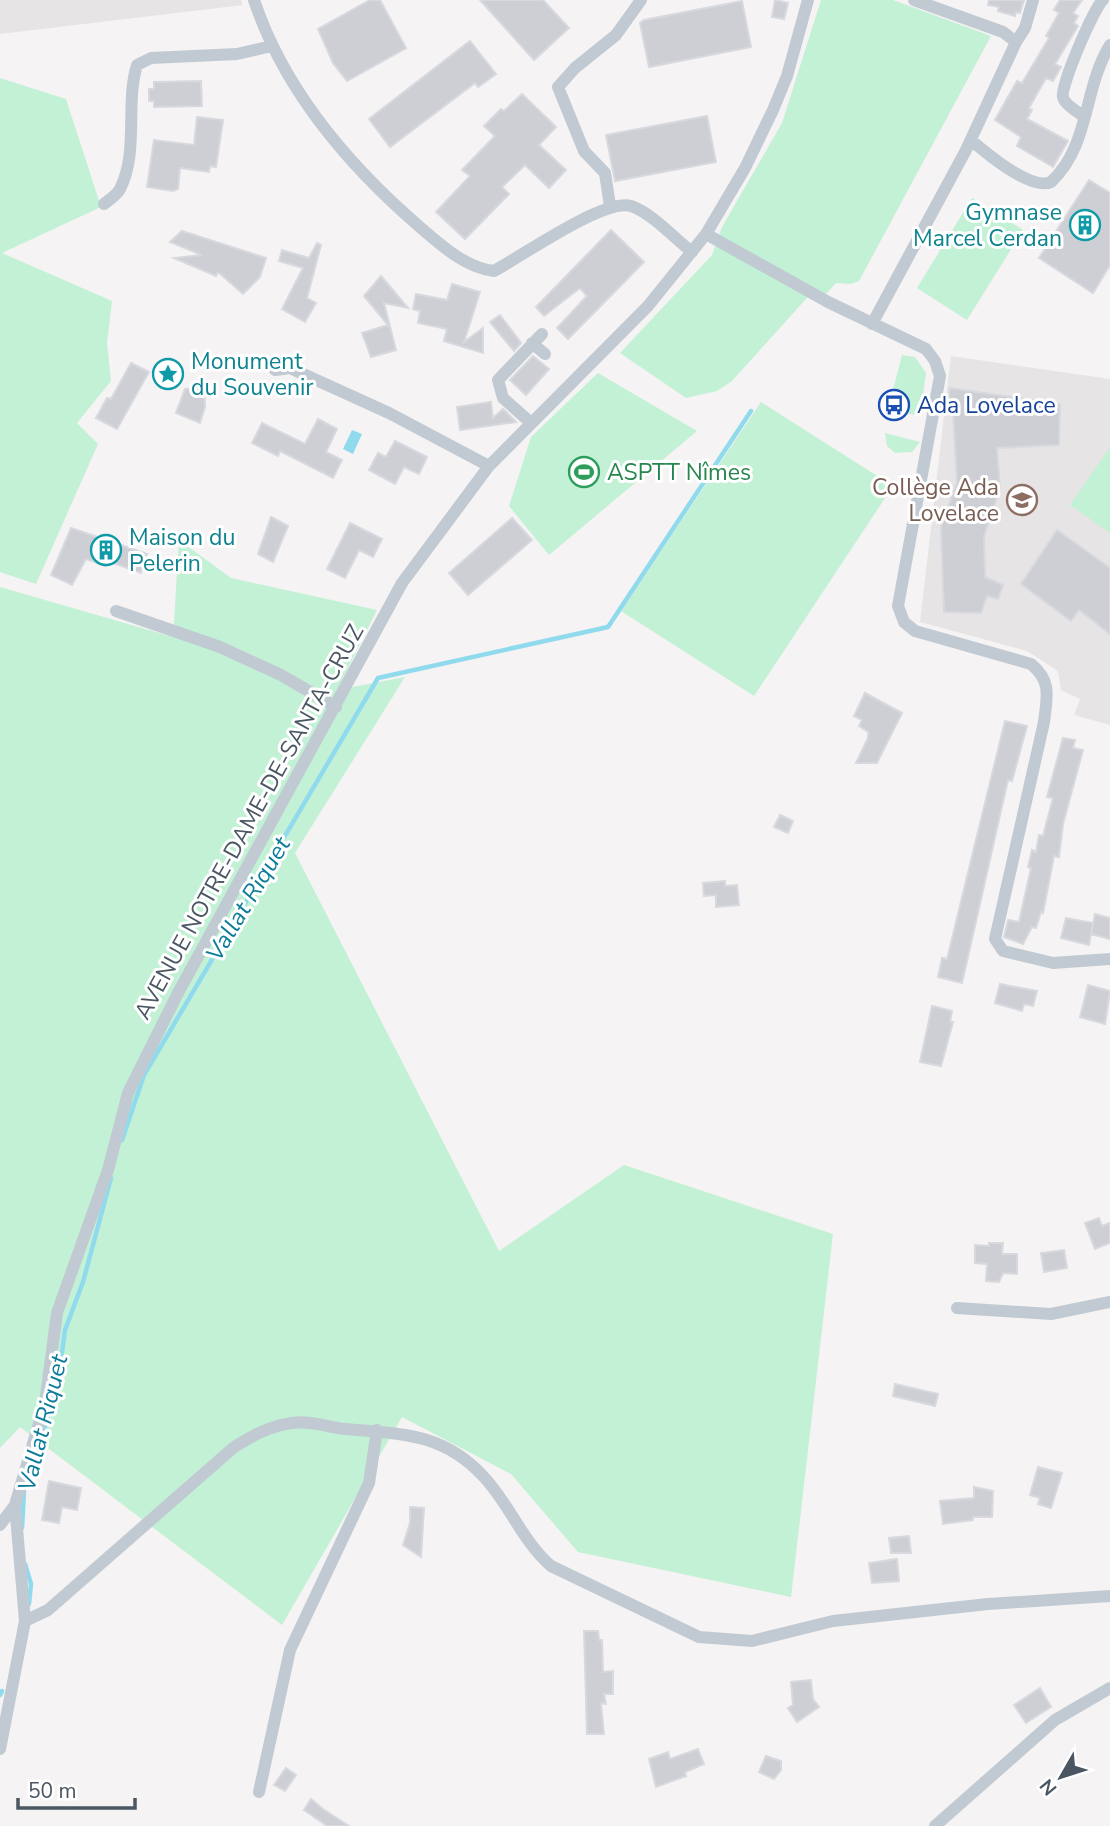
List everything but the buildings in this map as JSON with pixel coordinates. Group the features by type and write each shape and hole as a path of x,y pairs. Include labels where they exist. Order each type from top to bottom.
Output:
{"street":[{"path":"254,0 272,46 313,112 340,149 396,206 435,240 481,269 494,271 610,206 629,206 639,210 692,252"},
{"path":"610,206 605,173 584,151 558,87 575,68 616,35 641,0"},
{"name":"AVENUE NOTRE-DAME-DE-SANTA-CRUZ","path":"15,1505 46,1403 57,1313 108,1170 128,1093 178,993 402,583 489,466 648,306 706,234 745,168 773,110 787,76 808,0"},
{"path":"914,0 1003,32 1016,42"},
{"path":"872,324 971,140 1025,28 1033,0"},
{"path":"1083,116 1065,102 1063,93 1082,42 1103,0"},
{"path":"971,140 1019,174 1045,185 1058,175 1075,150 1100,62 1110,45"},
{"path":"104,204 119,191 128,163 131,86 137,65 151,58 237,54 272,46"},
{"path":"706,234 872,324 926,349 940,376 898,607 904,622 915,631 1031,664 1042,673 1048,685 1044,722 995,939 1003,951 1053,963 1110,959"},
{"path":"530,422 503,398 498,380 542,334"},
{"path":"532,343 545,354"},
{"path":"275,370 290,368 389,413 489,466"},
{"path":"116,611 220,647 281,675 336,707"},
{"path":"957,1308 1051,1314 1110,1302"},
{"path":"25,1621 48,1610 205,1469 259,1432 294,1422 377,1430 430,1440 454,1452 481,1474 501,1497 532,1547 551,1566 699,1637 752,1641 833,1621 988,1604 1110,1596"},
{"path":"259,1792 290,1650 369,1483 377,1430"},
{"path":"0,1525 15,1505"},
{"path":"0,1749 25,1621 15,1505"},
{"path":"935,1826 1055,1720 1110,1688"}],"shaded area":[{"path":"0,0 241,0 243,5 0,34"},
{"name":"Collège Ada Lovelace","path":"951,356 1110,379 1110,725 1074,715 1080,699 1061,690 1058,671 1027,651 920,622"}],"green space":[{"path":"821,0 893,0 991,36 859,281 851,284 836,283 826,294 815,289 732,381 717,391 686,398 620,353 712,255 722,227 782,123"},
{"path":"0,78 66,99 101,207 2,253 112,301 107,343 111,381 77,423 98,444 36,584 0,572"},
{"path":"972,198 1023,230 967,320 917,288"},
{"path":"902,355 915,357 926,373 920,416 896,411 900,392 893,390"},
{"name":"ASPTT Nîmes","path":"598,373 697,431 549,555 509,506 531,437"},
{"path":"761,402 893,486 754,696 621,611"},
{"path":"885,433 920,442 912,452 895,453 887,446"},
{"path":"1110,447 1110,533 1070,505"},
{"path":"179,540 231,578 377,610 337,690 405,677 295,853 499,1251 624,1165 833,1234 791,1597 578,1552 511,1474 402,1417 282,1625 20,1427 0,1448 0,587 173,637"}],"water":[{"path":"352,430 362,434 353,454 343,449"}],"waterway":[{"name":"Vallat Riquet","path":"122,1140 144,1075 378,678 608,627 751,411"},
{"name":"Vallat Riquet","path":"31,1473 58,1382 65,1330 83,1282 111,1178"},
{"name":"Vallat Riquet","path":"22,1528 24,1491"},
{"name":"Vallat Riquet","path":"25,1564 31,1584 29,1604"},
{"name":"Vallat Riquet","path":"0,1695 2,1691"}],"place":[{"name":"Gymnase Marcel Cerdan","path":"1085,225"},
{"name":"Monument du Souvenir","path":"168,374"},
{"name":"Ada Lovelace","path":"894,405"},
{"name":"ASPTT Nîmes","path":"584,472"},
{"name":"Collège Ada Lovelace","path":"1022,500"},
{"name":"Maison du Pelerin","path":"106,550"}]}
